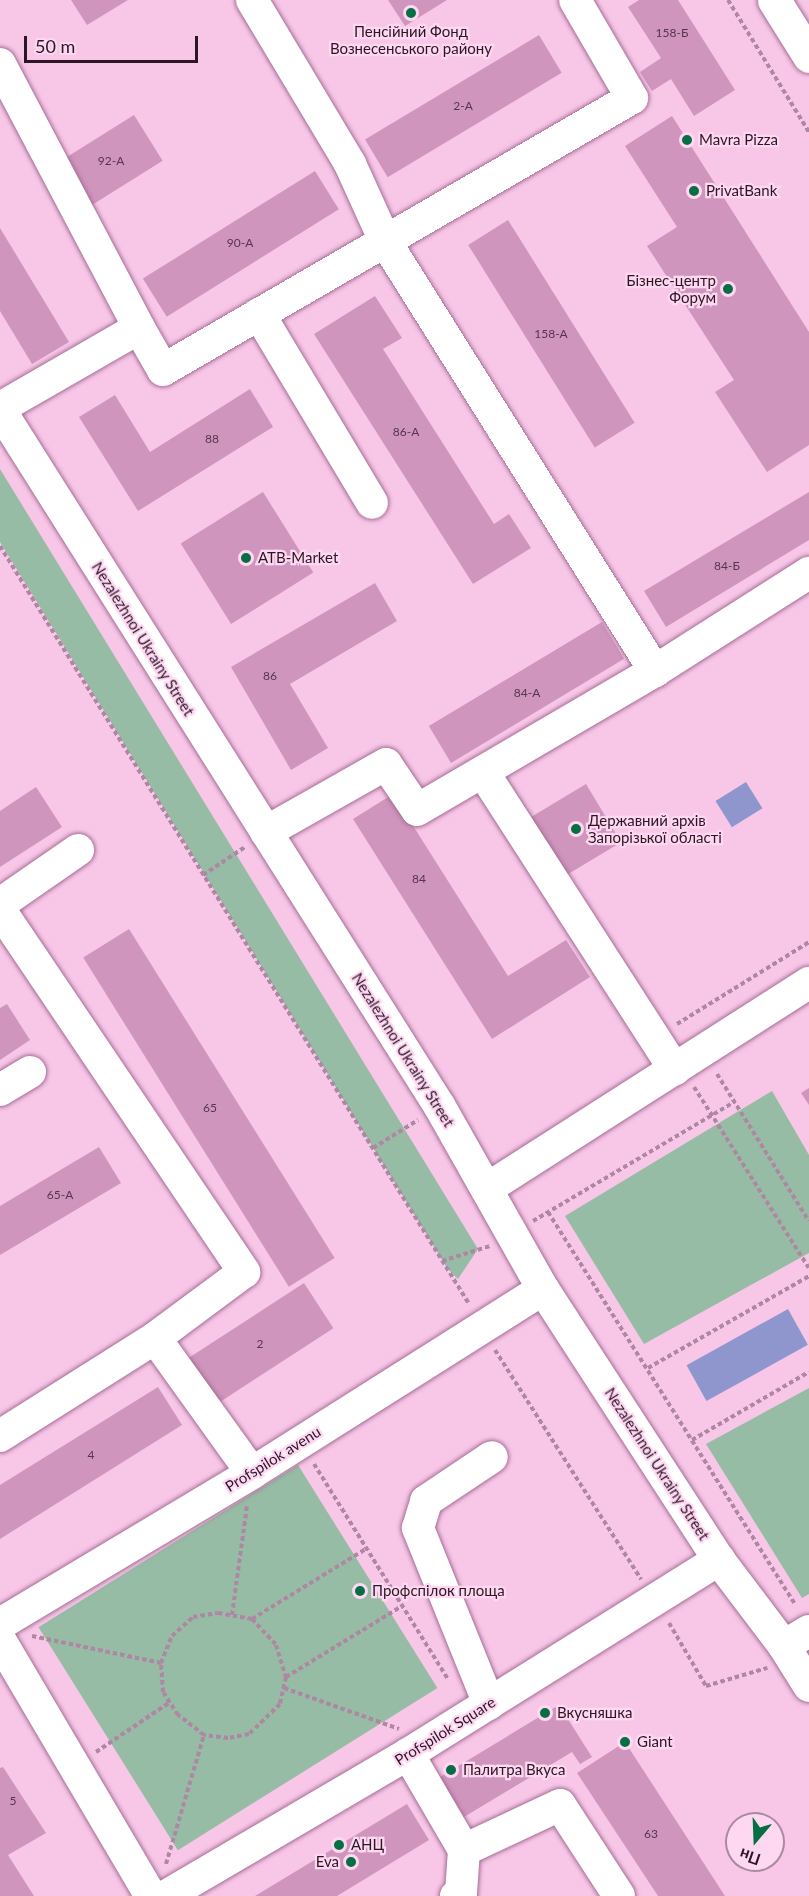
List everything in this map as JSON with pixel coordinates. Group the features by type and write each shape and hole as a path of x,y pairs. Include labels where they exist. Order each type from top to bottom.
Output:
{"main road":[{"path":"774,0 809,56"}],"street":[{"path":"252,0 350,164 385,241 655,671"},
{"path":"0,64 163,370 632,98 575,0"},
{"path":"259,314 372,503"},
{"path":"0,409 139,328"},
{"name":"Nezalezhnoi Ukrainy Street","path":"0,409 440,1107 488,1188 543,1289 719,1560 800,1654"},
{"path":"266,832 386,764 417,810 655,671 809,573"},
{"path":"483,772 655,1038 684,1078"},
{"path":"0,904 78,850"},
{"path":"0,910 244,1272 155,1338 0,1436"},
{"path":"488,1188 684,1078 809,983"},
{"path":"0,1090 30,1072"},
{"name":"Profspilok avenu","path":"8,1632 252,1473 543,1289"},
{"path":"155,1338 252,1473"},
{"path":"480,1709 418,1528 426,1501 492,1457"},
{"name":"Profspilok Square","path":"160,1888 419,1747 719,1560"},
{"path":"8,1632 75,1766 160,1888"},
{"path":"419,1747 464,1850 461,1893 456,1896"},
{"path":"464,1850 560,1805 620,1896"}],"path":[{"path":"728,0 809,132"},
{"path":"0,546 373,1148 481,1327 655,1601 706,1686 800,1654 692,1440 548,1212"},
{"path":"203,875 266,832"},
{"path":"655,1038 809,942"},
{"path":"716,1073 809,1221"},
{"path":"684,1078 712,1115 809,1268"},
{"path":"442,1261 511,1234 734,1102"},
{"path":"373,1148 440,1107"},
{"path":"648,1368 809,1276"},
{"path":"692,1440 809,1372"},
{"path":"302,1442 402,1606 480,1709"},
{"path":"232,1615 252,1473"},
{"path":"252,1619 366,1549"},
{"path":"286,1677 402,1606"},
{"path":"232,1615 252,1619 276,1645 286,1677 284,1688 280,1704 249,1734 228,1738 204,1735 178,1715 163,1692 161,1662 172,1636 193,1617 232,1615"},
{"path":"8,1632 161,1662"},
{"path":"284,1688 419,1747"},
{"path":"75,1766 170,1702"},
{"path":"160,1888 204,1735"}],"green space":[{"path":"0,469 478,1249 458,1279 447,1268 0,542"},
{"path":"772,1091 809,1155 809,1253 644,1344 565,1216"},
{"path":"809,1388 809,1594 802,1598 706,1444"},
{"path":"298,1465 437,1688 178,1850 38,1627"}],"water":[{"path":"746,782 762,808 732,827 715,801"},
{"path":"788,1309 808,1345 706,1401 687,1365"}],"building":[{"path":"71,0 128,0 87,25"},
{"name":"Пенсійний Фонд Вознесенського району","path":"388,0 447,0 405,26"},
{"path":"639,0 678,0 735,90 694,116 671,79 652,91 640,72 661,58 628,7"},
{"path":"539,35 562,73 388,177 365,140"},
{"path":"134,115 163,161 88,207 59,162"},
{"name":"Бізнес-центр Форум","path":"672,116 809,332 809,445 767,472 715,392 734,380 647,246 677,227 625,146"},
{"path":"315,171 339,209 167,317 143,279"},
{"path":"508,220 635,423 595,448 468,245"},
{"path":"0,228 69,342 32,364 0,311"},
{"path":"375,296 402,338 383,349 494,524 509,514 531,548 473,584 314,334"},
{"path":"250,389 273,427 138,511 79,417 115,395 150,452"},
{"name":"ATB-Market","path":"263,492 313,573 231,624 181,543"},
{"path":"809,492 809,540 666,627 644,591"},
{"path":"375,583 397,621 290,684 328,748 291,770 231,667"},
{"path":"602,622 624,659 451,763 429,726"},
{"name":"Державний архів Запорізької області","path":"586,784 621,842 566,875 531,817"},
{"path":"36,787 62,827 0,867 0,811"},
{"path":"393,794 508,976 566,940 590,977 492,1039 353,819"},
{"path":"129,929 335,1258 289,1287 83,958"},
{"path":"7,1004 30,1040 0,1060 0,1008"},
{"path":"809,1088 809,1105 801,1093"},
{"path":"99,1147 121,1183 0,1255 0,1206"},
{"path":"304,1283 333,1328 216,1405 187,1359"},
{"path":"158,1387 182,1425 0,1539 0,1485"},
{"path":"559,1705 592,1757 580,1764 572,1752 464,1817 440,1777"},
{"path":"625,1742 725,1896 658,1896 577,1773"},
{"path":"3,1767 46,1833 8,1855 34,1896 0,1896 0,1768"},
{"path":"407,1804 429,1840 337,1896 255,1896"}],"place":[{"name":"Пенсійний Фонд Вознесенського району","path":"411,13"},
{"name":"Mavra Pizza","path":"687,140"},
{"name":"PrivatBank","path":"694,191"},
{"name":"Бізнес-центр Форум","path":"728,289"},
{"name":"ATB-Market","path":"246,558"},
{"name":"Державний архів Запорізької області","path":"576,829"},
{"name":"Профспілок площа","path":"360,1591"},
{"name":"Вкусняшка","path":"545,1713"},
{"name":"Giant","path":"625,1742"},
{"name":"Палитра Вкуса","path":"451,1770"},
{"name":"АНЦ","path":"339,1845"},
{"name":"Eva","path":"351,1862"}]}
